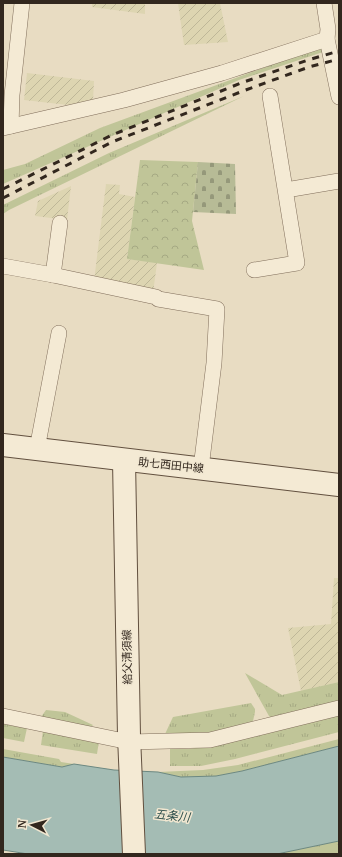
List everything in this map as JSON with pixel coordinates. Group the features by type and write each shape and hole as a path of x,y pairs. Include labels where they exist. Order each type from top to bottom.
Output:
{"main road":[{"name":"助七西田中線","path":"3,445 339,485"},
{"name":"給父清須線","path":"124,460 129,747 134,854"}],"street":[{"path":"22,3 7,127 124,100 222,73 327,39"},
{"path":"324,3 328,29 327,39 339,97"},
{"path":"254,270 297,263 270,96"},
{"path":"286,190 339,182"},
{"path":"53,275 60,223"},
{"path":"3,266 53,275 156,297 158,299 217,310 214,363 201,468"},
{"path":"37,449 59,333"},
{"path":"3,716 129,747 210,740 339,708"}],"shaded area":[{"path":"92,3 145,3 145,14 92,7"},
{"path":"178,3 220,3 228,42 184,45"},
{"path":"27,73 94,81 93,101 68,105 24,100"},
{"path":"106,184 120,185 119,194 135,197 127,259 157,263 153,293 94,281"},
{"path":"71,186 67,220 35,216 38,201"},
{"path":"334,578 339,578 339,682 301,691 288,628 331,624"}],"green space":[{"path":"320,47 326,51 239,80 3,184 3,170 25,164 100,128"},
{"path":"244,96 3,214 3,205 109,153"},
{"path":"140,160 198,162 192,221 204,270 127,259"},
{"path":"198,162 235,164 236,214 193,212"},
{"path":"245,673 282,695 339,682 339,702 272,719"},
{"path":"251,703 255,709 255,712 253,721 248,725 214,733 165,734 173,717"},
{"path":"46,710 65,712 93,725 91,727 41,717"},
{"path":"339,713 339,732 235,759 201,766 170,766 170,749 189,749 214,745"},
{"path":"3,724 27,728 24,742 3,738"},
{"path":"43,731 99,741 97,754 41,745"},
{"path":"339,739 339,746 242,771 216,776 181,777 158,772 203,770 238,765"},
{"path":"3,749 59,759 61,762 74,764 62,767 3,757"},
{"path":"339,841 339,854 277,854"}],"water":[{"name":"五条川","path":"339,746 339,841 277,854 28,854 3,850 3,757 62,767 74,764 114,770 158,772 181,777 216,776 242,771"}],"railway":[{"path":"3,189 112,135 241,83 339,51"},
{"path":"3,198 112,142 243,91 309,67 339,59"}]}
